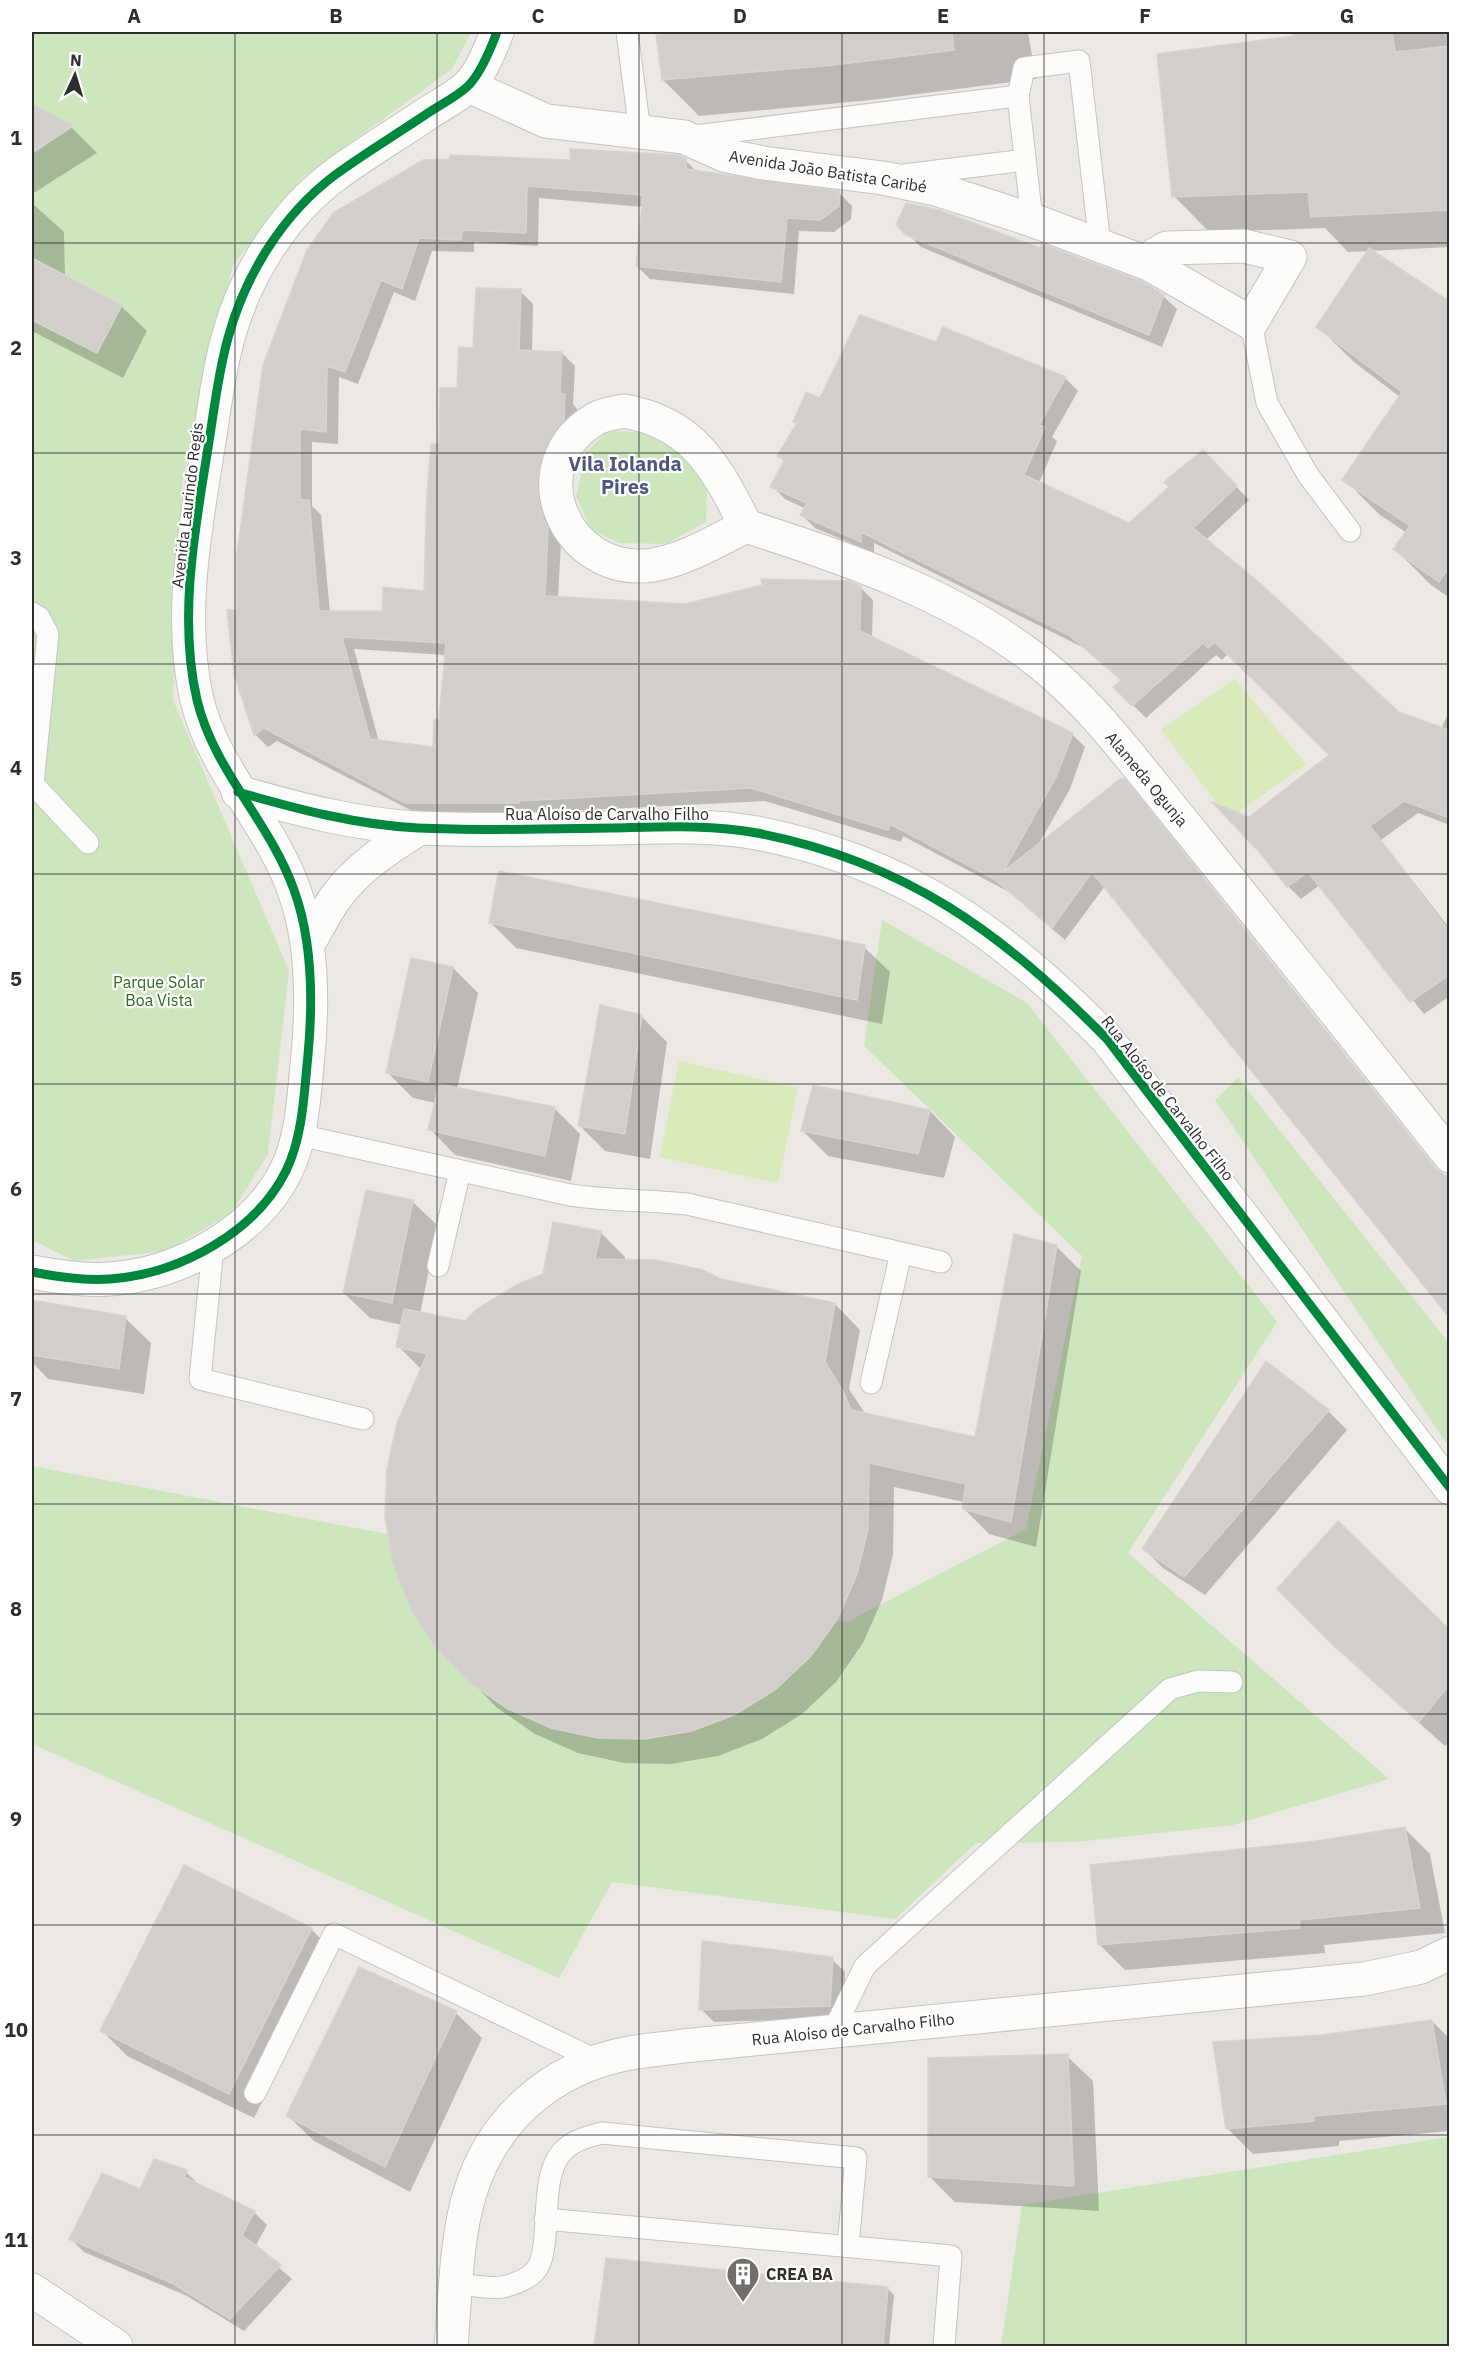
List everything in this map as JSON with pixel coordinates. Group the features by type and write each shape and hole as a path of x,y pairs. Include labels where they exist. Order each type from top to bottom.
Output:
{"street":[{"name":"Avenida Laurindo Regis","path":"32,1272 63,1278 113,1279 161,1268 213,1247 242,1226 266,1202 286,1170 299,1135 310,1028 308,945 290,881 276,852 215,751 197,700 190,644 190,577 197,518 228,338 251,277 282,227 332,178 469,86 497,32"},
{"name":"Avenida João Batista Caribé","path":"469,86 546,121 684,137 724,155 763,163 883,178 936,189 1032,220 1149,264 1251,323"},
{"path":"1149,264 1156,254 1167,248 1244,246 1290,257 1251,323"},
{"path":"624,411 649,416 675,429 702,450 746,526 676,558 652,565 625,564 594,554 576,539 559,510 555,484 561,456 576,434 598,417 624,411"},
{"name":"Alameda Ogunja","path":"746,526 861,564 918,588 1033,657 1113,736 1265,921 1449,1156"},
{"name":"Rua Aloíso de Carvalho Filho","path":"238,792 287,806 376,825 420,828 674,826 755,833 827,851 893,876 953,908 1005,944 1058,989 1107,1039 1449,1488"},
{"path":"308,945 334,900 352,878 383,852 420,828"},
{"name":"Rua Aloíso de Carvalho Filho","path":"451,2346 470,2193 490,2145 524,2102 573,2071 643,2051 1364,1979 1421,1967 1449,1953"},
{"path":"32,2290 116,2346"}],"lane":[{"path":"627,32 640,132"},
{"path":"1032,220 1018,96 1024,68 1079,61 1100,245"},
{"path":"684,137 1018,96"},
{"path":"883,178 1025,160"},
{"path":"1251,323 1267,403 1308,475 1350,531"},
{"path":"32,613 39,617 48,634 33,784 88,843"},
{"path":"299,1135 570,1195 615,1202 656,1201 687,1204 941,1262"},
{"path":"438,1266 460,1171"},
{"path":"213,1247 200,1379 363,1419"},
{"path":"872,1383 901,1253"},
{"path":"833,2031 865,1966 1170,1689 1198,1681 1232,1682"},
{"path":"255,2093 334,1934 600,2062"},
{"path":"457,2284 501,2287 519,2282 536,2271 542,2255 550,2175 561,2153 577,2140 602,2133 856,2158 848,2246"},
{"path":"546,2219 951,2256 944,2346"}],"green space":[{"name":"Parque Solar Boa Vista","path":"32,32 471,32 452,69 302,178 233,265 182,482 173,700 289,971 268,1154 231,1213 166,1251 74,1261 32,1240"},
{"path":"608,431 648,432 688,453 707,485 706,522 666,544 619,543 591,530 576,496 586,452"},
{"path":"1235,679 1306,764 1229,819 1161,730"},
{"path":"882,920 1027,1003 1277,1322 1128,1553 1389,1779 1233,1825 1076,1842 976,1843 895,1919 612,1882 559,1978 32,1744 32,1466 847,1622 1026,1529 1082,1256 864,1046"},
{"path":"679,1061 798,1088 778,1183 660,1157"},
{"path":"1238,1078 1449,1343 1449,1447 1215,1100"},
{"path":"1449,2137 1449,2346 1001,2346 1022,2205"}],"building":[{"path":"677,32 952,32 954,50 834,65 662,80 656,34"},
{"path":"1292,32 1392,32 1395,52 1449,46 1449,210 1311,217 1308,192 1172,197 1157,54 1293,36"},
{"path":"32,104 73,126 32,153"},
{"path":"570,149 679,155 686,159 686,169 839,191 839,206 820,220 787,218 781,282 636,266 643,195 527,186 526,233 462,230 461,240 419,238 402,289 381,280 345,372 327,366 326,432 300,429 300,500 309,500 319,611 382,611 383,587 424,591 427,494 431,444 439,444 440,388 457,388 459,347 473,348 476,288 521,289 519,350 562,352 560,394 565,394 564,421 543,454 537,486 543,518 548,528 545,596 685,604 762,585 761,579 848,581 861,586 860,631 1073,733 1057,775 1003,872 1120,779 1125,779 1435,1168 1449,1178 1449,1317 1092,872 1052,928 994,879 890,824 888,830 751,788 519,801 519,803 405,803 264,728 254,735 234,674 227,610 237,610 237,554 263,365 307,250 333,213 423,160 449,159 450,155 570,160","holes":["342,637 446,643 439,719 434,719 433,747 370,739"]},
{"path":"906,203 939,210 1040,248 1042,244 1141,281 1164,295 1149,335 906,235 896,225"},
{"path":"1369,248 1449,301 1449,567 1439,582 1393,549 1410,526 1342,480 1402,392 1316,327"},
{"path":"32,258 122,305 97,353 32,320"},
{"path":"860,315 936,342 943,327 1066,377 1039,425 1045,427 1024,475 1129,523 1169,487 1164,482 1203,450 1237,486 1193,528 1262,585 1399,712 1449,730 1449,818 1404,801 1370,826 1449,931 1449,975 1410,1002 1308,872 1287,887 1261,854 1212,802 1249,817 1329,755 1215,642 1208,648 1203,643 1132,706 1113,687 1121,680 1069,635 861,532 861,542 800,515 807,503 770,487 785,459 777,456 797,423 793,422 806,392 820,398"},
{"path":"499,871 865,945 857,1000 489,923"},
{"path":"411,958 453,967 428,1082 386,1073"},
{"path":"600,1005 642,1015 625,1134 578,1126"},
{"path":"439,1084 555,1107 545,1156 428,1130"},
{"path":"813,1085 930,1110 918,1154 801,1131"},
{"path":"366,1190 413,1200 392,1303 343,1293"},
{"path":"553,1222 601,1231 595,1259 656,1260 703,1270 721,1279 835,1303 825,1362 843,1391 851,1410 975,1437 1014,1234 1057,1245 1011,1522 962,1509 966,1484 869,1463 868,1529 857,1574 838,1618 811,1656 776,1689 736,1714 692,1731 645,1739 598,1738 551,1728 508,1709 469,1682 436,1648 410,1608 393,1563 385,1517 387,1470 397,1423 427,1354 396,1347 404,1309 465,1321 477,1309 518,1284 543,1274"},
{"path":"32,1300 126,1316 119,1369 32,1355"},
{"path":"1266,1361 1329,1410 1184,1577 1142,1549"},
{"path":"1338,1521 1449,1629 1449,1685 1419,1722 1332,1644 1277,1589"},
{"path":"1405,1827 1420,1908 1299,1920 1300,1928 1098,1945 1090,1865 1316,1841"},
{"path":"184,1865 312,1928 229,2094 100,2031"},
{"path":"702,1941 833,1957 830,2006 699,2010"},
{"path":"359,1967 457,2011 385,2167 286,2116"},
{"path":"1432,2020 1446,2104 1314,2116 1314,2121 1226,2129 1213,2042 1322,2035"},
{"path":"1068,2054 1074,2186 928,2177 928,2058"},
{"path":"154,2159 187,2170 184,2177 255,2211 242,2235 281,2265 230,2319 172,2283 69,2239 102,2173 140,2189"},
{"name":"CREA BA","path":"606,2258 888,2287 883,2346 594,2346"}],"cycle path":[{"path":"32,1272 71,1278 110,1279 162,1269 188,1259 235,1231 255,1213 272,1193 292,1158 302,1114 310,1035 311,993 305,930 294,890 284,865 229,773 205,726 191,669 190,574 219,378 228,338 245,291 268,248 283,227 299,208 335,175 467,87 481,69 497,32"},
{"path":"238,792 327,815 395,826 490,830 684,827 739,830 811,846 860,863 906,883 949,907 990,935 1029,966 1107,1039 1450,1488"}],"place":[{"name":"CREA BA","path":"743,2303"}],"district":[{"name":"Vila Iolanda Pires","path":"625,476"}]}
